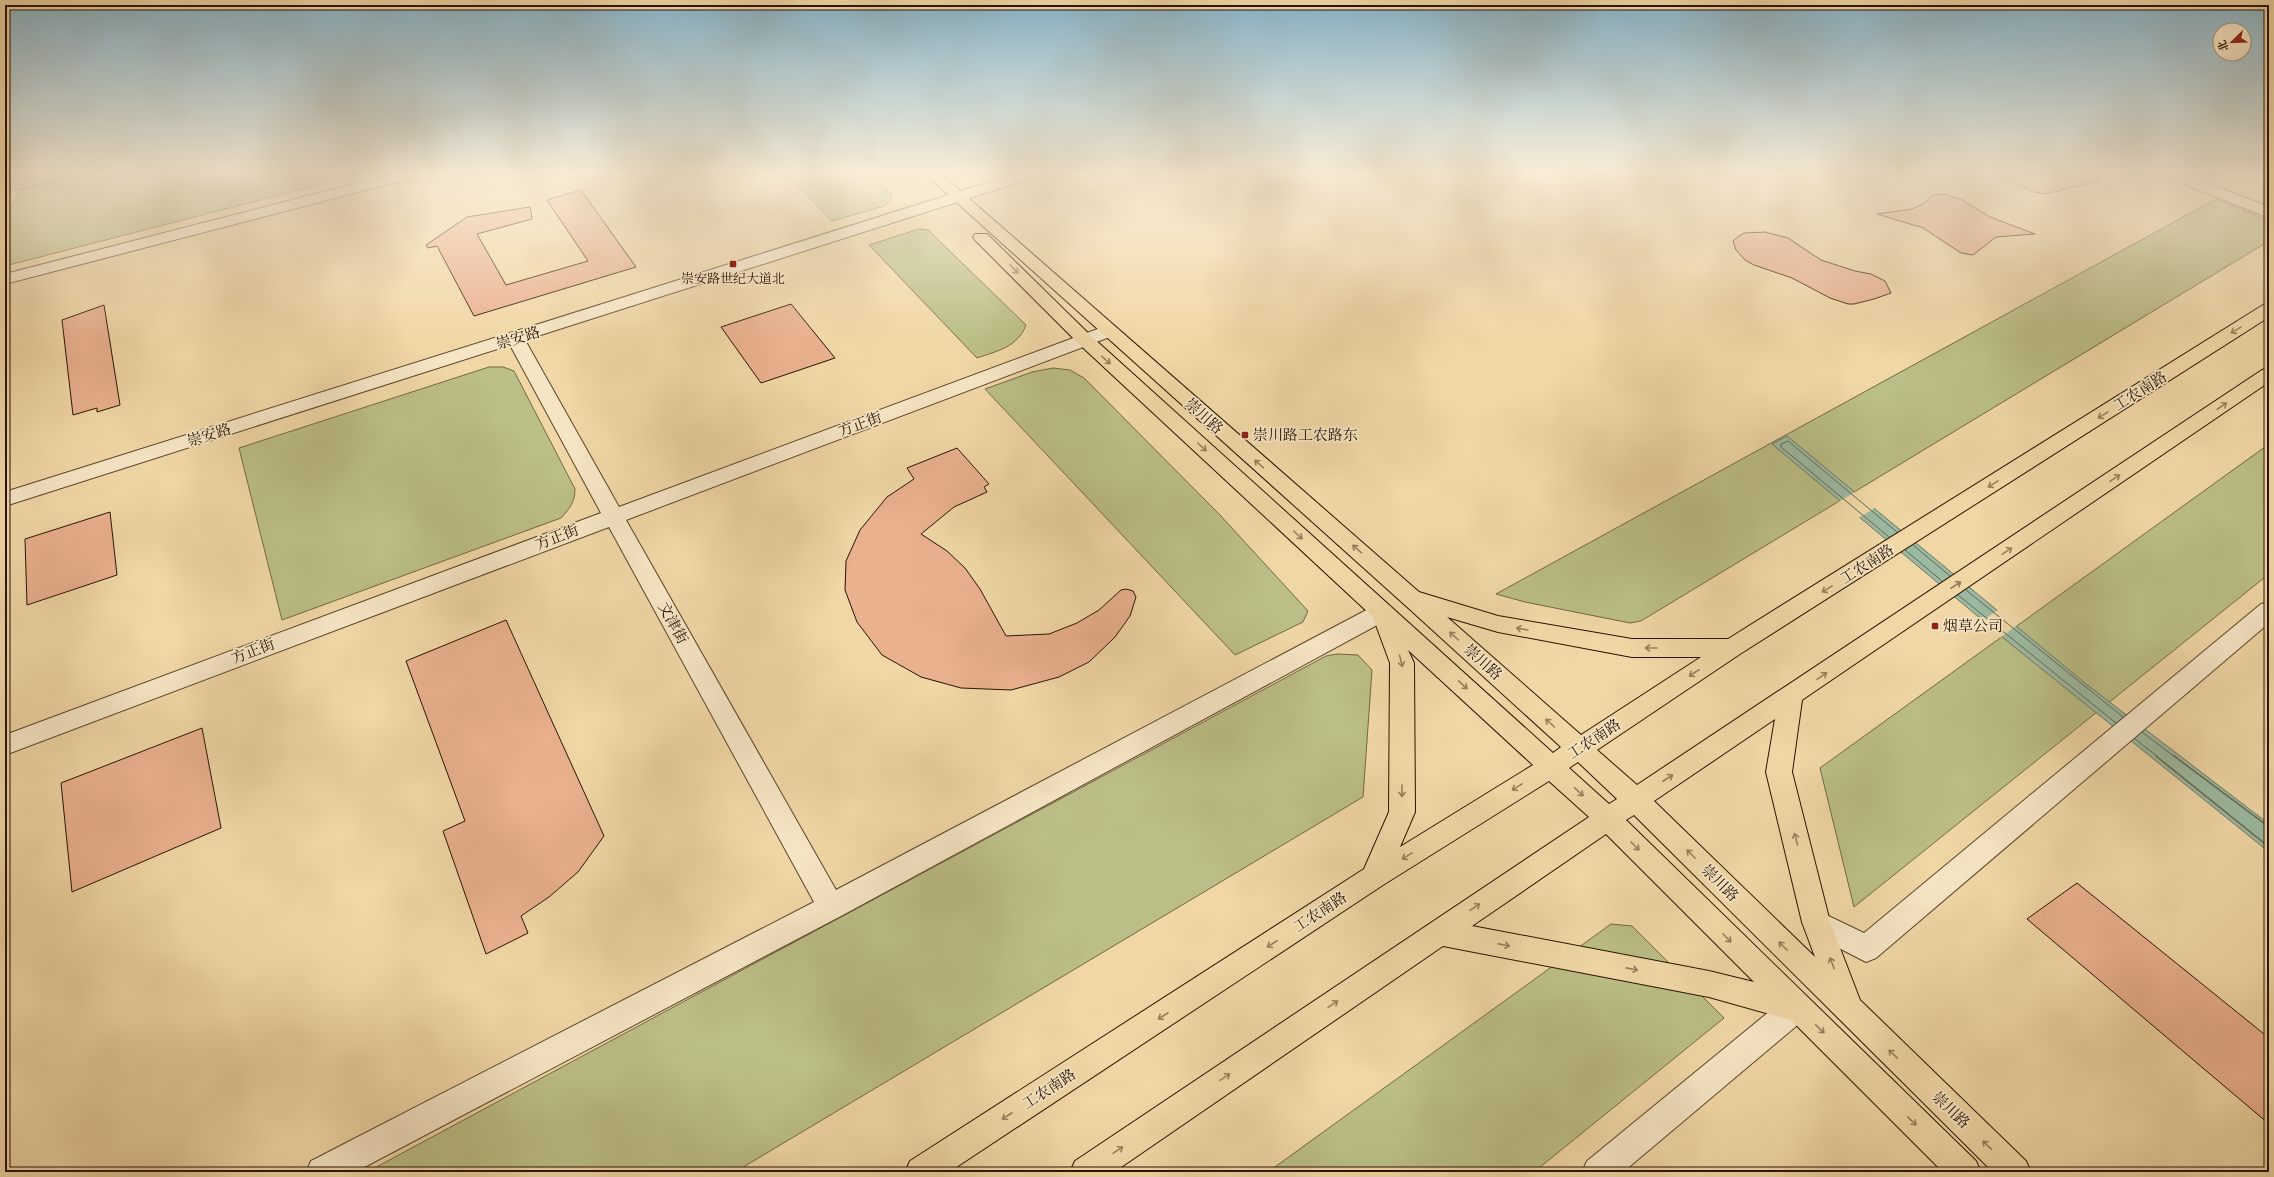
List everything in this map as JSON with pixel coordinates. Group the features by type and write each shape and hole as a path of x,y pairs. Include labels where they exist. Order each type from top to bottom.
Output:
{"main road":[{"name":"崇川路","path":"979,229 1085,340 1608,819 1965,1172"},
{"name":"崇川路","path":"986,229 1109,331 1413,599 1635,799 1850,1013 2015,1172"},
{"name":"工农南路","path":"920,1172 1374,877 1579,749 1732,648 1884,554 2269,309"},
{"path":"1086,1172 1438,932 1608,819 1635,799 1790,698 1937,597 2269,374"},
{"path":"1413,599 1498,624 1632,648 1732,648"},
{"path":"1374,877 1402,812 1402,663 1382,612"},
{"path":"1790,698 1779,772 1816,922 1850,1013"},
{"path":"1438,932 1708,984 1797,1007"}],"street":[{"path":"5,279 198,229"},
{"name":"崇安路","path":"5,499 860,229"},
{"name":"方正街","path":"5,745 1109,331"},
{"name":"文津街","path":"515,339 831,907"},
{"path":"1816,922 1866,948 2269,610"},
{"path":"322,1172 831,907 1382,612"},
{"path":"1598,1172 1797,1007"}],"green space":[{"path":"5,229 148,229 5,266"},
{"path":"919,229 928,230 1026,325 1018,338 1006,347 977,358 869,245"},
{"path":"2161,229 2269,229 2269,241 1641,621 1630,623 1525,602 1496,594"},
{"path":"489,367 503,367 514,371 575,489 573,501 567,511 561,518 282,620 239,448"},
{"path":"1053,368 1070,370 1084,378 1219,514 1308,611 1303,622 1235,655 985,389 1032,372"},
{"path":"2269,444 2269,574 1854,907 1820,768"},
{"path":"1337,654 1358,655 1372,670 1363,797 735,1172 367,1172 1326,656"},
{"path":"1611,924 1632,926 1724,1018 1534,1172 1268,1172"}],"water":[{"path":"1787,436 2086,684 2269,824 2269,852 2012,645 1772,444"}],"pier":[{"path":"1857,491 1876,507 1857,519 1838,502"},
{"path":"1998,610 2017,625 2000,638 1981,622"}],"building":[{"path":"450,229 496,229 477,234 506,285 588,261 566,229 609,229 636,267 474,316 437,246 428,248 426,245"},
{"path":"1924,229 2022,229 2035,234 1996,237 1973,255 1961,253"},
{"path":"1765,232 1788,238 1821,260 1855,271 1871,274 1885,281 1891,293 1874,299 1848,304 1830,298 1792,278 1754,265 1745,260 1736,250 1733,241 1744,233"},
{"path":"791,304 835,358 761,383 721,327"},
{"path":"104,305 120,405 97,412 97,408 73,415 62,320"},
{"path":"957,448 989,484 984,487 987,492 954,507 921,534 947,551 965,568 980,589 1006,636 1049,634 1077,623 1099,610 1121,590 1126,589 1133,591 1136,597 1130,616 1115,637 1089,662 1059,677 1011,690 961,688 921,677 882,655 857,622 845,590 846,561 860,530 887,497 914,479 907,468"},
{"path":"110,512 117,575 27,605 25,539"},
{"path":"506,620 604,836 578,872 549,897 521,916 528,933 486,954 443,831 465,821 406,661"},
{"path":"202,728 221,828 72,892 61,783"},
{"path":"2077,883 2269,1038 2269,1124 2027,919"}],"place":[{"name":"崇安路世纪大道北","path":"733,264"},
{"name":"崇川路工农路东","path":"1245,435"},
{"name":"烟草公司","path":"1935,626"}]}
